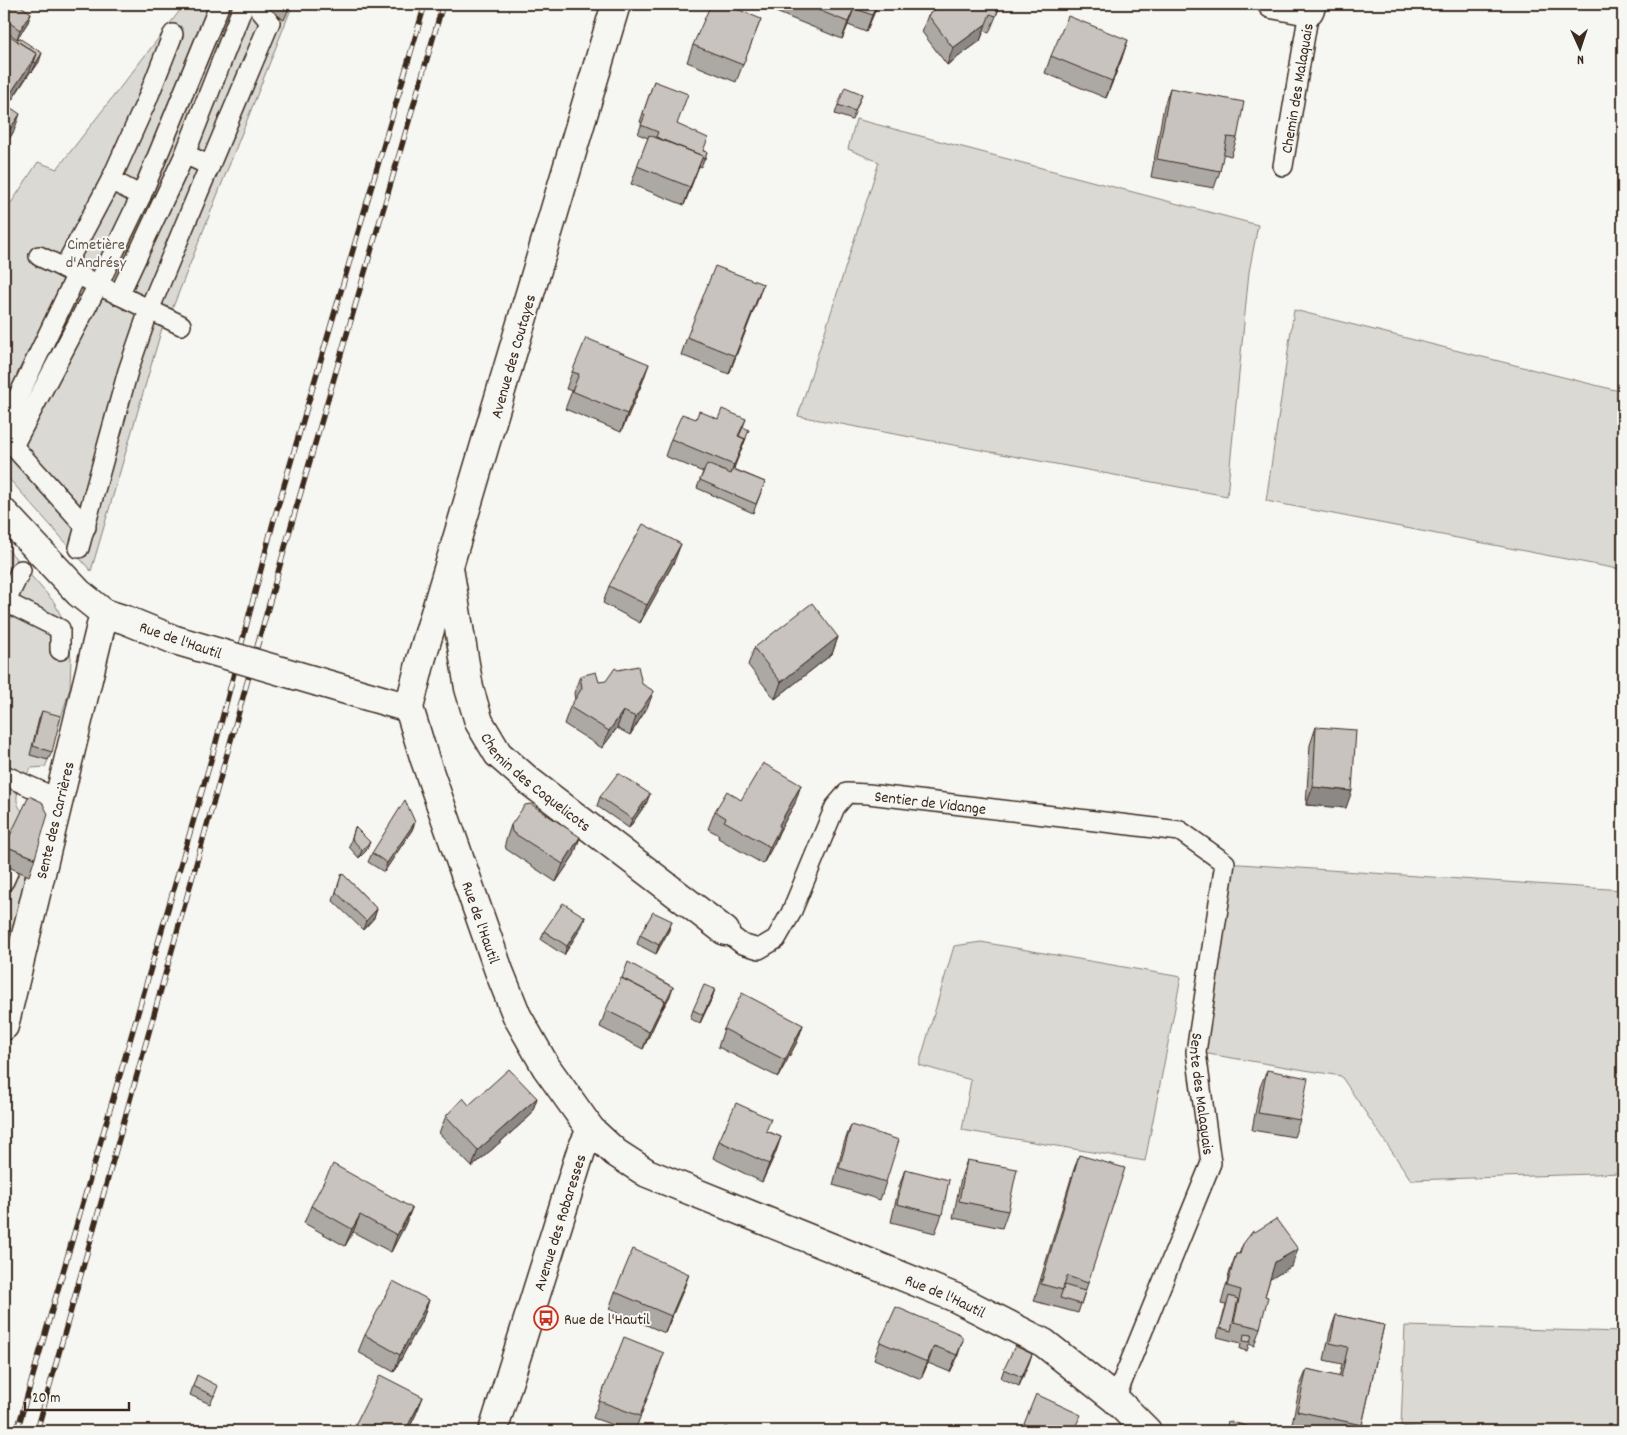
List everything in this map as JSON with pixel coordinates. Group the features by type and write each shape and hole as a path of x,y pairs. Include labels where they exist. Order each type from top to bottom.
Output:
{"street":[{"name":"Avenue des Coutayes","path":"409,708 420,660 616,4"},
{"path":"1272,4 1310,8"},
{"path":"4,513 79,593 104,613"},
{"name":"Chemin des Coquelicots","path":"449,568 469,688 479,722 498,754 529,781 725,932"},
{"name":"Rue de l'Hautil","path":"104,613 175,640 409,708 499,971 517,1016 546,1067 591,1130 616,1153 647,1173 956,1298 1044,1343 1115,1399 1148,1431"},
{"name":"Sente des Carrières","path":"4,1026 104,613"},
{"name":"Avenue des Robaresses","path":"494,1431 582,1151 591,1130"}],"lane":[{"path":"86,527 8,441 98,285 141,196 220,4"},
{"path":"119,295 185,154 244,4"},
{"path":"79,548 128,371 149,310 270,22 255,4"},
{"name":"Chemin des Malaquais","path":"1283,166 1310,8"},
{"path":"4,426 111,180 148,100 173,34"},
{"path":"185,154 210,166"},
{"path":"111,180 141,196"},
{"path":"39,256 181,326"},
{"path":"21,570 4,602 60,630 60,650"},
{"path":"4,775 58,799"},
{"name":"Sentier de Vidange","path":"725,932 742,944 759,949 776,939 791,913 834,808 847,793 878,795 1180,832 1225,863"},
{"name":"Sente des Malaquais","path":"1115,1399 1211,1163 1196,1052 1225,863"}],"green space":[{"name":"Cimetière d'Andrésy","path":"185,4 293,4 171,312 165,318 91,571 4,473 4,214 38,162 57,169"},
{"path":"856,119 1258,225 1249,272 1227,496 798,416 879,162 848,149"},
{"path":"1294,310 1623,392 1623,570 1266,501"},
{"path":"4,545 54,602 67,628 71,658 70,688 48,760 45,767 31,768 17,796 17,803 20,809 42,831 4,968"},
{"path":"1225,863 1623,890 1623,1173 1411,1180 1341,1076 1196,1052"},
{"path":"981,942 1181,977 1145,1161 962,1130 971,1080 919,1065 954,946"},
{"path":"1405,1326 1623,1332 1623,1431 1443,1431 1401,1426"}],"building":[{"path":"6,4 18,4 31,13 20,30 4,19 4,7"},
{"path":"278,4 290,4 288,11"},
{"path":"711,4 725,4 761,19 743,65 693,45"},
{"path":"803,4 877,4 872,15 854,8 848,22"},
{"path":"943,4 1000,4 996,16 990,14 986,24 953,48 928,15"},
{"path":"1068,16 1128,40 1112,81 1051,56"},
{"path":"4,32 37,54 4,103"},
{"path":"19,38 42,53 36,63 34,62 37,54 17,41"},
{"path":"654,81 688,94 677,124 708,138 703,151 707,152 705,159 702,158 703,156 656,137 658,132 641,125"},
{"path":"845,87 862,94 855,111 838,105"},
{"path":"1170,88 1244,102 1237,138 1227,137 1220,171 1157,159"},
{"path":"4,103 20,114 8,132 4,130"},
{"path":"649,135 703,156 690,187 637,166"},
{"path":"715,266 763,284 735,356 687,337"},
{"path":"586,338 649,364 627,414 572,391 579,374 572,372"},
{"path":"722,409 746,419 738,436 745,439 734,465 671,439 682,414 696,419 699,411 718,419"},
{"path":"743,427 749,430 742,448 745,439 739,436"},
{"path":"707,464 731,474 733,469 765,482 756,504 700,480"},
{"path":"643,524 681,544 647,605 609,586"},
{"path":"812,603 838,637 781,682 754,648"},
{"path":"638,666 642,684 654,691 636,717 623,711 609,731 570,707 582,688 580,676 596,672 599,682 606,681 615,668 618,670"},
{"path":"42,711 61,716 52,752 33,746"},
{"path":"1316,727 1356,730 1352,791 1313,787"},
{"path":"763,763 801,785 779,825 780,827 770,847 724,821 726,818 715,811 727,791 741,800"},
{"path":"618,773 650,794 632,819 600,797"},
{"path":"29,796 42,802 48,814 35,858 5,846"},
{"path":"405,800 415,822 387,863 372,853"},
{"path":"531,804 580,837 563,864 512,832 511,825 525,805"},
{"path":"355,827 370,842 362,850 352,839"},
{"path":"342,873 377,909 366,921 336,892"},
{"path":"563,903 585,917 567,946 544,931"},
{"path":"653,912 672,921 659,945 640,935"},
{"path":"628,962 673,987 662,1009 665,1000 622,978"},
{"path":"621,978 665,1000 649,1032 606,1010"},
{"path":"704,985 715,989 703,1015 693,1010"},
{"path":"742,993 803,1025 785,1060 724,1029"},
{"path":"509,1069 537,1098 478,1150 446,1116 463,1098 469,1105"},
{"path":"1267,1070 1308,1078 1300,1120 1258,1113"},
{"path":"736,1103 771,1119 766,1131 781,1137 769,1164 719,1141"},
{"path":"851,1125 899,1140 886,1182 839,1168"},
{"path":"1079,1155 1125,1168 1088,1283 1067,1276 1063,1290 1041,1284"},
{"path":"967,1160 1017,1169 1008,1211 959,1201"},
{"path":"333,1164 412,1208 397,1235 360,1215 352,1229 311,1206"},
{"path":"905,1169 949,1180 942,1215 897,1204"},
{"path":"1276,1219 1298,1249 1275,1262 1265,1296 1268,1297 1260,1328 1234,1322 1241,1290 1227,1286 1236,1254 1240,1254 1243,1244 1253,1231 1255,1232"},
{"path":"633,1249 689,1274 671,1316 615,1292"},
{"path":"393,1281 429,1300 400,1355 365,1335"},
{"path":"1064,1285 1085,1291 1081,1304 1060,1298"},
{"path":"1229,1296 1238,1299 1231,1331 1220,1328"},
{"path":"896,1307 960,1334 963,1340 957,1355 934,1346 927,1362 880,1342"},
{"path":"1336,1315 1384,1325 1362,1425 1297,1411 1307,1369 1341,1377 1348,1347 1330,1343"},
{"path":"1244,1334 1252,1335 1250,1342 1243,1341"},
{"path":"624,1337 664,1353 640,1416 599,1401"},
{"path":"1015,1346 1032,1354 1022,1377 1004,1369"},
{"path":"197,1375 218,1386 214,1396 193,1386"},
{"path":"380,1375 423,1397 405,1431 361,1431 354,1427"},
{"path":"1036,1394 1081,1415 1073,1431 1026,1431 1028,1426 1024,1424"},
{"path":"1228,1421 1247,1426 1246,1431 1226,1431"},
{"path":"725,1427 736,1431 723,1431"}],"railway":[{"path":"17,1431 215,746 273,523 425,4"},
{"path":"37,1431 291,526 443,4"}],"place":[{"name":"Rue de l'Hautil","path":"546,1318"}]}
